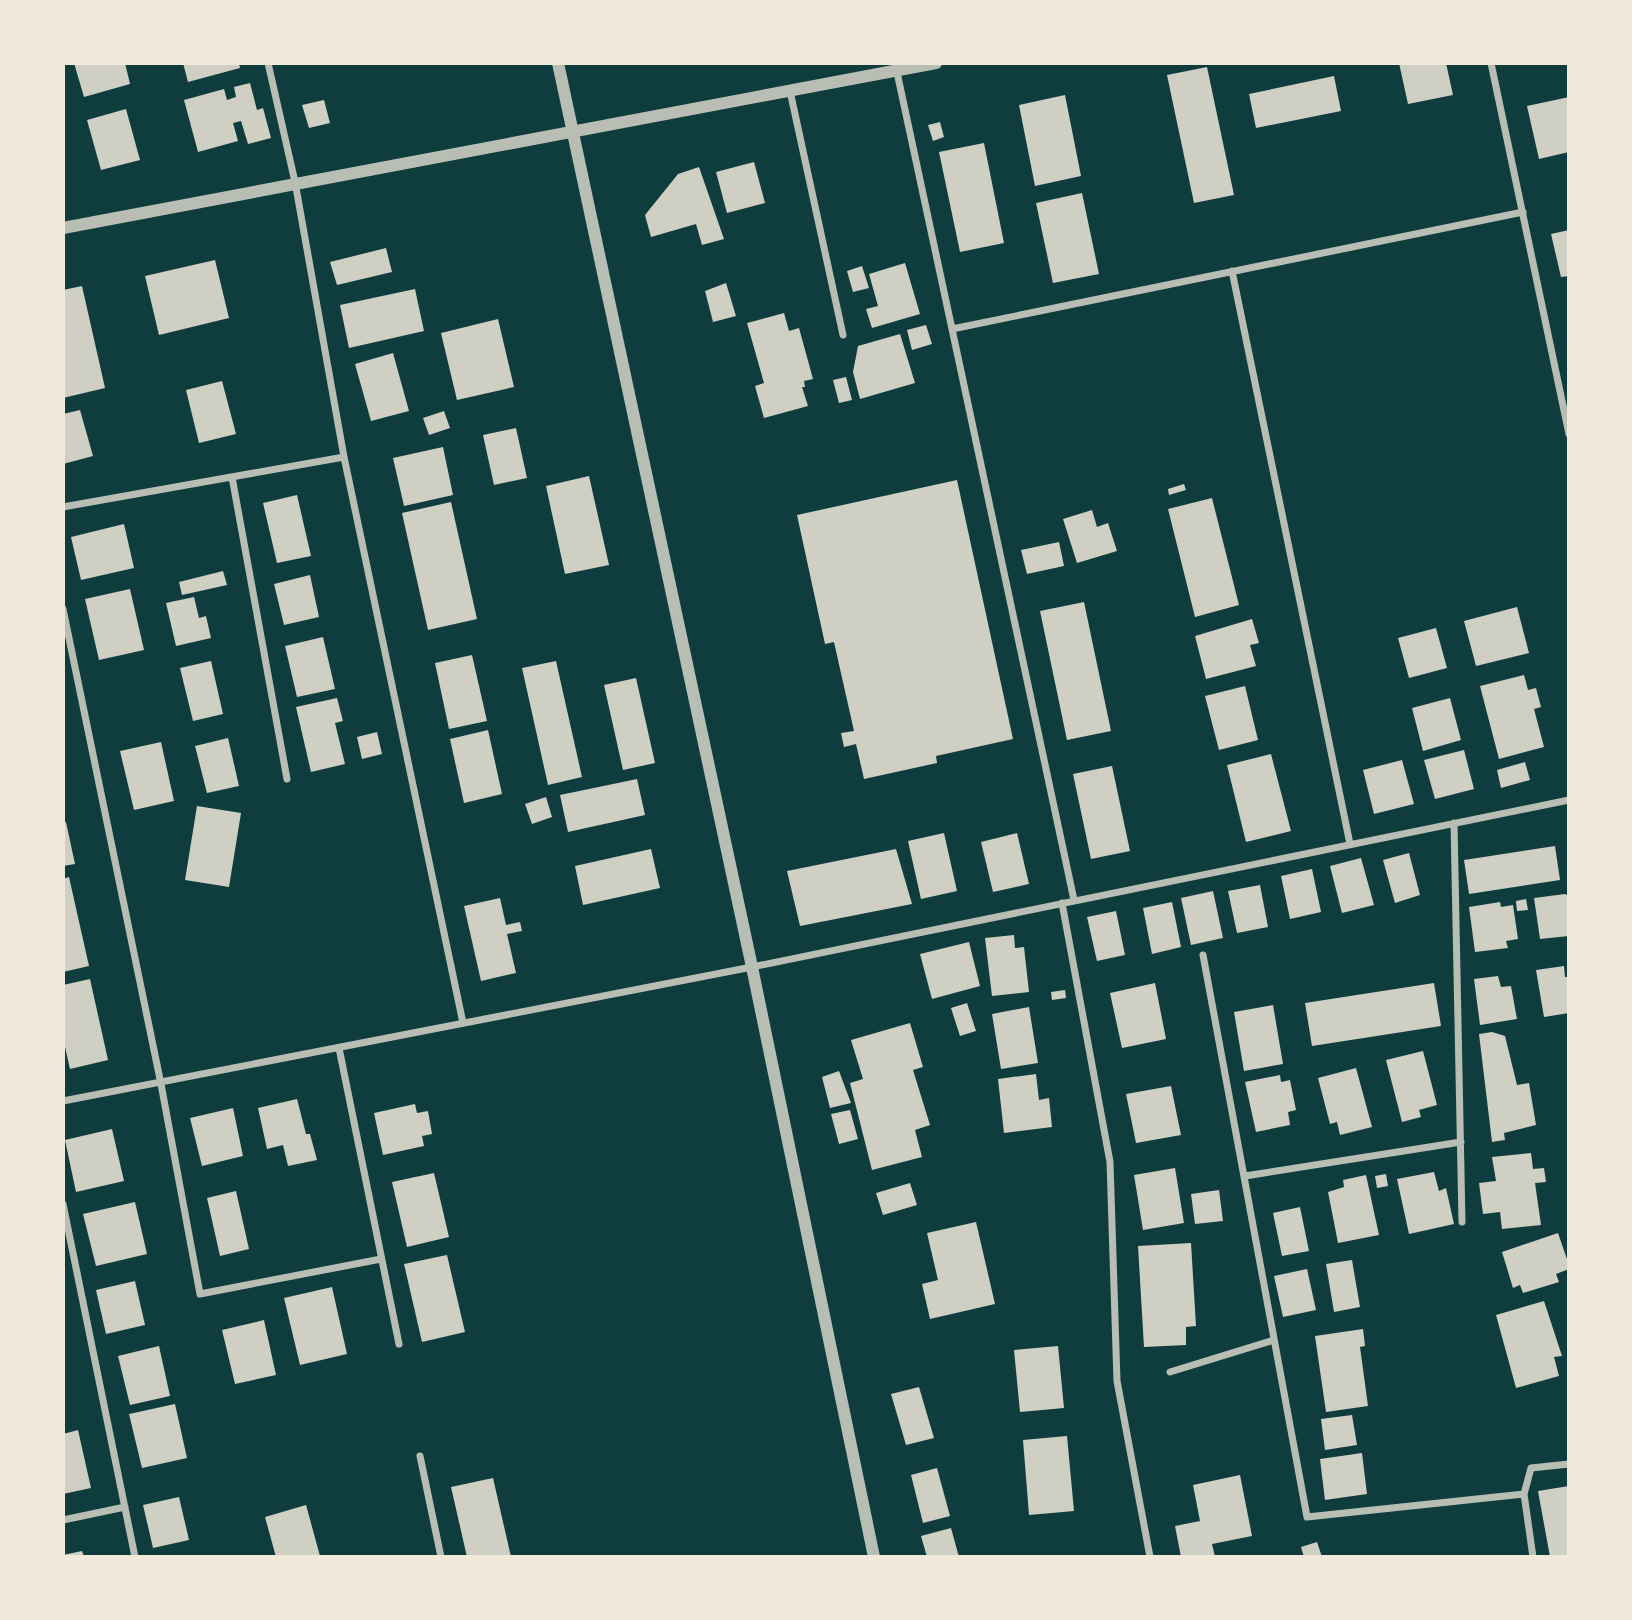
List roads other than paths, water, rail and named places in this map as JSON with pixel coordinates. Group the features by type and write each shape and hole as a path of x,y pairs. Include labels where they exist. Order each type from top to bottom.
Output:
{"street":[{"path":"268,63 295,182 344,457 463,1023"},
{"path":"558,63 752,967 874,1557"},
{"path":"63,229 295,182 573,134 790,92 896,67 936,63"},
{"path":"1491,63 1569,434"},
{"path":"896,67 1074,900"},
{"path":"790,92 843,335"},
{"path":"953,329 1523,212"},
{"path":"1232,271 1350,844"},
{"path":"63,507 344,457"},
{"path":"232,477 287,779"},
{"path":"63,609 200,1294 381,1259"},
{"path":"63,1101 752,967 1569,800"},
{"path":"1454,824 1462,1222"},
{"path":"1062,903 1110,1162 1117,1381 1150,1557"},
{"path":"1203,955 1307,1517 1524,1494"},
{"path":"339,1048 399,1344"},
{"path":"1245,1176 1461,1142"},
{"path":"63,1205 135,1557"},
{"path":"1170,1372 1275,1340"},
{"path":"420,1456 441,1557"},
{"path":"1533,1557 1524,1494 1531,1468 1569,1464"},
{"path":"63,1520 125,1507"}]}
